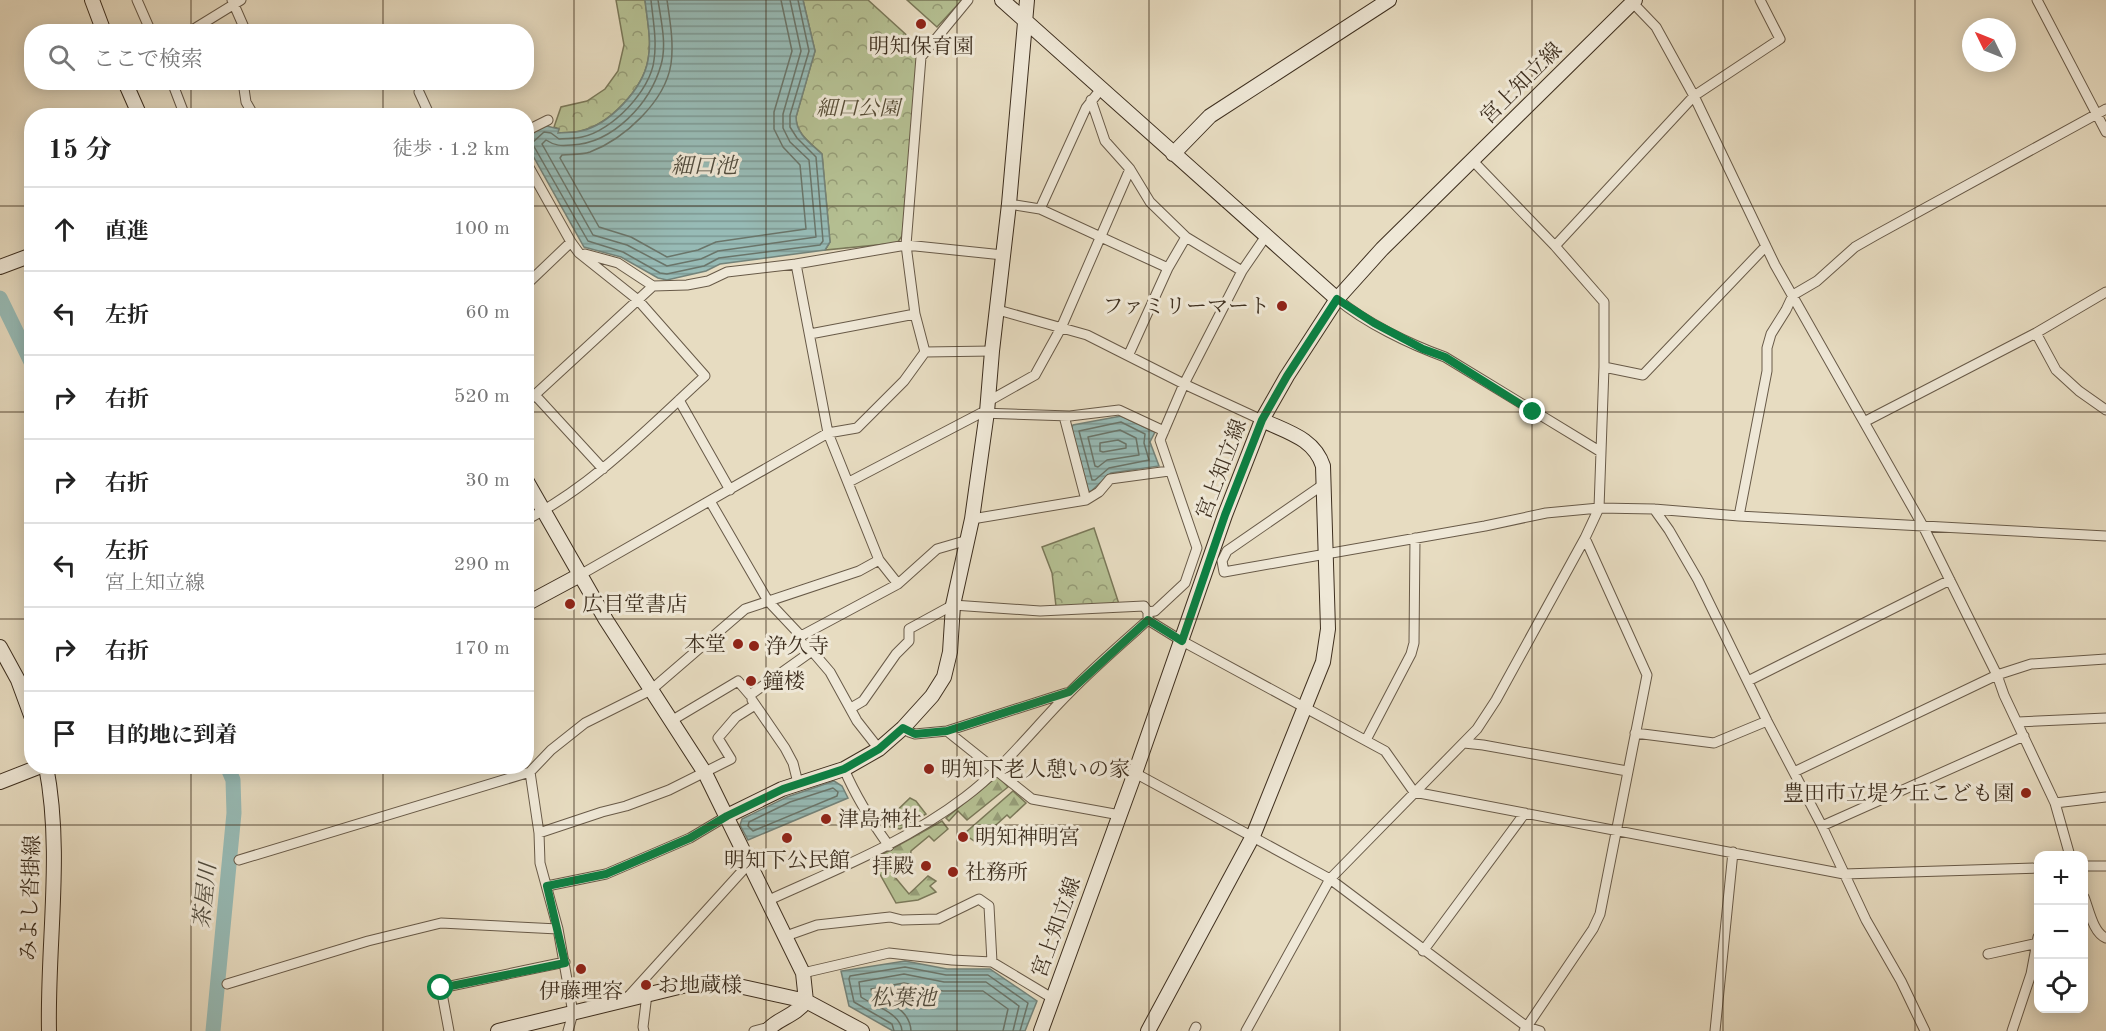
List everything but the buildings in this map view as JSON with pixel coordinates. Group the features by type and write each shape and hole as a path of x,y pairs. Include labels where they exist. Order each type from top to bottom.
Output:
{"street":[{"path":"92,0 102,24"},
{"path":"137,0 148,24"},
{"path":"925,352 915,314 906,245 921,57 968,0"},
{"path":"1002,0 1337,299 1374,323 1413,344 1445,357 1601,452"},
{"path":"547,886 606,874 690,838 727,816 798,783 844,769 879,749 903,728 932,696 944,677 950,652 953,605 972,519 987,407 1009,204 1027,0"},
{"path":"1173,154 1210,116 1389,0"},
{"path":"1555,246 1694,96 1780,39 1760,0"},
{"path":"2037,0 2106,132"},
{"path":"201,24 236,1 243,24"},
{"path":"1633,1 1656,27 1694,96 1766,246 1923,526 1997,675 2055,803 2069,851"},
{"name":"宮上知立線","path":"1041,1031 1136,773 1225,515 1262,420 1287,376 1337,299 1382,249 1633,1"},
{"path":"1040,209 1092,100 1101,89"},
{"path":"129,90 136,108"},
{"path":"175,90 182,108"},
{"path":"244,90 249,108"},
{"path":"419,92 426,108"},
{"path":"1092,100 1105,141 1130,169 1150,202 1186,237 1242,270"},
{"path":"1739,516 1767,371 1767,348 1771,334 1793,295 1817,281 1869,239 2106,109"},
{"path":"534,127 548,120"},
{"path":"1246,1031 1330,879 1478,729 1585,538 1599,508 1604,302 1555,246 1473,161"},
{"path":"849,482 981,413 1035,375 1061,328 1130,169"},
{"path":"534,179 579,253 638,300 705,376 603,469 534,516"},
{"path":"1009,204 1040,209 1168,268"},
{"path":"769,900 889,846 927,825 967,796 997,770 1069,692 1185,583 1197,548 1160,440 1184,384 1242,270 1266,236"},
{"path":"1129,354 1168,268 1186,237"},
{"path":"534,277 571,242"},
{"path":"579,253 618,263 653,286 687,285 708,281 727,272 796,264 906,245 1003,255"},
{"path":"1604,367 1643,375 1766,246"},
{"path":"0,267 24,258"},
{"path":"796,264 828,433 879,560 898,584"},
{"path":"603,469 535,395 653,286"},
{"path":"1864,422 2036,333 2106,292"},
{"path":"998,310 1087,335 1129,354 1184,384 1305,441 1316,450 1323,466 1328,629 1323,663 1253,836 1148,1031"},
{"path":"810,334 915,314"},
{"path":"2036,333 2056,370 2079,391 2106,410"},
{"path":"925,352 992,351"},
{"path":"534,600 828,433 857,428 904,381 925,352"},
{"path":"679,400 730,490"},
{"path":"987,407 1064,416 1119,410 1164,431"},
{"path":"1064,416 1086,500"},
{"path":"972,519 1086,500 1099,492 1110,479 1169,471"},
{"path":"1324,484 1227,551 1222,561 1224,572 1485,526 1526,516 1599,508 1654,509 1739,516 2106,536"},
{"path":"534,494 580,575 705,773 803,973 806,1000 794,1014 768,1029 754,1031"},
{"path":"710,501 768,601 801,636"},
{"path":"1654,509 1698,580 1767,721 1822,826 1866,920 1910,998 1925,1031"},
{"path":"1366,740 1411,654 1415,630 1415,538"},
{"path":"1525,1029 1600,914 1647,675 1585,538"},
{"path":"879,749 857,722 830,672 812,651 798,640 801,636 898,584 937,549 968,540"},
{"path":"534,768 551,750 585,723 651,690 745,609 860,571 879,560"},
{"path":"1748,681 1950,580"},
{"path":"850,708 863,701 896,654 909,640 909,629 953,605 1040,611 1144,606 1148,616 1182,641 1385,752 1414,792 1844,874 2034,868"},
{"path":"0,647 24,696"},
{"path":"750,695 812,651"},
{"path":"1794,772 1997,675 2031,664 2106,659"},
{"path":"671,721 738,681 786,748 798,783"},
{"path":"903,728 915,734 947,731 1069,692"},
{"path":"539,833 602,812 626,807 669,790 731,759 718,738 736,717 755,705"},
{"path":"2018,722 2106,718"},
{"path":"1635,733 1714,743 1767,721"},
{"path":"947,731 1032,799 1120,815"},
{"path":"1822,826 2024,736"},
{"path":"1464,743 1628,771"},
{"path":"844,769 867,815 889,846"},
{"path":"0,782 24,773"},
{"path":"1136,773 1330,879 1525,1029 1540,1031"},
{"name":"みよし沓掛線","path":"47,774 54,827 48,990 49,1031"},
{"path":"238,860 523,774"},
{"path":"530,774 539,833 540,862 558,930 573,1013 568,1031"},
{"path":"2055,803 2106,797"},
{"path":"1424,951 1525,813"},
{"path":"1715,1031 1733,852"},
{"path":"627,998 750,864"},
{"path":"2088,866 2106,866"},
{"path":"786,936 817,925 890,916 902,920 938,919 979,899 989,906 992,962"},
{"path":"2087,905 2097,931 2106,938"},
{"path":"227,984 368,941 441,923 558,930"},
{"path":"1988,954 2034,941"},
{"path":"803,973 889,953 992,962 1052,998"},
{"path":"2012,1031 2034,959"},
{"path":"449,1031 441,988 565,963"},
{"path":"498,1031 691,984 734,985 806,1000 862,1031"},
{"path":"644,1031 647,994"}],"green space":[{"path":"616,0 645,0 650,45 645,71 632,94 613,114 580,131 557,133 559,129 554,127 561,107 587,101 605,89 618,71 624,45"},
{"name":"細口公園","path":"803,0 868,0 923,50 902,236 897,243 825,250 830,242 822,154 801,133 796,117 815,51"},
{"path":"907,0 962,0 937,27"},
{"path":"1094,528 1119,604 1056,606 1052,573 1042,547"},
{"path":"998,776 1008,787 967,820 958,811 949,821 946,818"},
{"path":"1013,791 1026,803 1010,818 1007,815 985,835 986,840 980,845 964,834"},
{"path":"910,798 916,801 926,814 900,829 890,827 888,819"},
{"path":"942,821 948,829 934,841 929,836 911,851 910,861 894,876 909,894 928,876 936,881 930,886 936,892 918,900 896,903 872,860"},
{"path":"837,850 843,862 829,867 825,856"}],"water":[{"name":"細口池","path":"645,0 803,0 815,51 796,117 801,133 822,154 830,242 825,250 720,264 706,271 667,280 658,278 621,257 584,247 534,158 534,133 543,125 559,129 558,133 578,132 592,127 613,114 632,94 645,71 649,53"},
{"path":"1121,416 1155,432 1150,442 1159,466 1111,473 1088,494 1071,429 1073,425"},
{"path":"834,781 842,786 848,798 748,840 740,825 742,819 787,797"},
{"name":"松葉池","path":"905,961 947,969 990,969 1037,1001 1025,1031 893,1031 849,1006 841,971"}],"waterway":[{"name":"茶屋川","path":"0,298 24,348"},
{"name":"茶屋川","path":"213,1031 234,813 233,780 230,774"}],"place":[{"name":"明知保育園","path":"921,24"},
{"name":"ファミリーマート","path":"1282,306"},
{"name":"広目堂書店","path":"570,604"},
{"name":"本堂","path":"738,644"},
{"name":"浄久寺","path":"754,646"},
{"name":"鐘楼","path":"751,681"},
{"name":"明知下老人憩いの家","path":"929,769"},
{"name":"豊田市立堤ケ丘こども園","path":"2026,793"},
{"name":"津島神社","path":"826,819"},
{"name":"明知神明宮","path":"963,837"},
{"name":"明知下公民館","path":"787,838"},
{"name":"拝殿","path":"926,866"},
{"name":"社務所","path":"953,872"},
{"name":"伊藤理容","path":"581,969"},
{"name":"お地蔵様","path":"646,985"}],"route":[{"path":"441,988 565,963 547,886 606,874 690,838 727,816 783,789 844,769 879,749 903,728 915,734 939,733 1069,692 1148,620 1182,641 1225,515 1262,420 1287,376 1337,299 1374,323 1423,349 1445,357 1533,412"}]}
